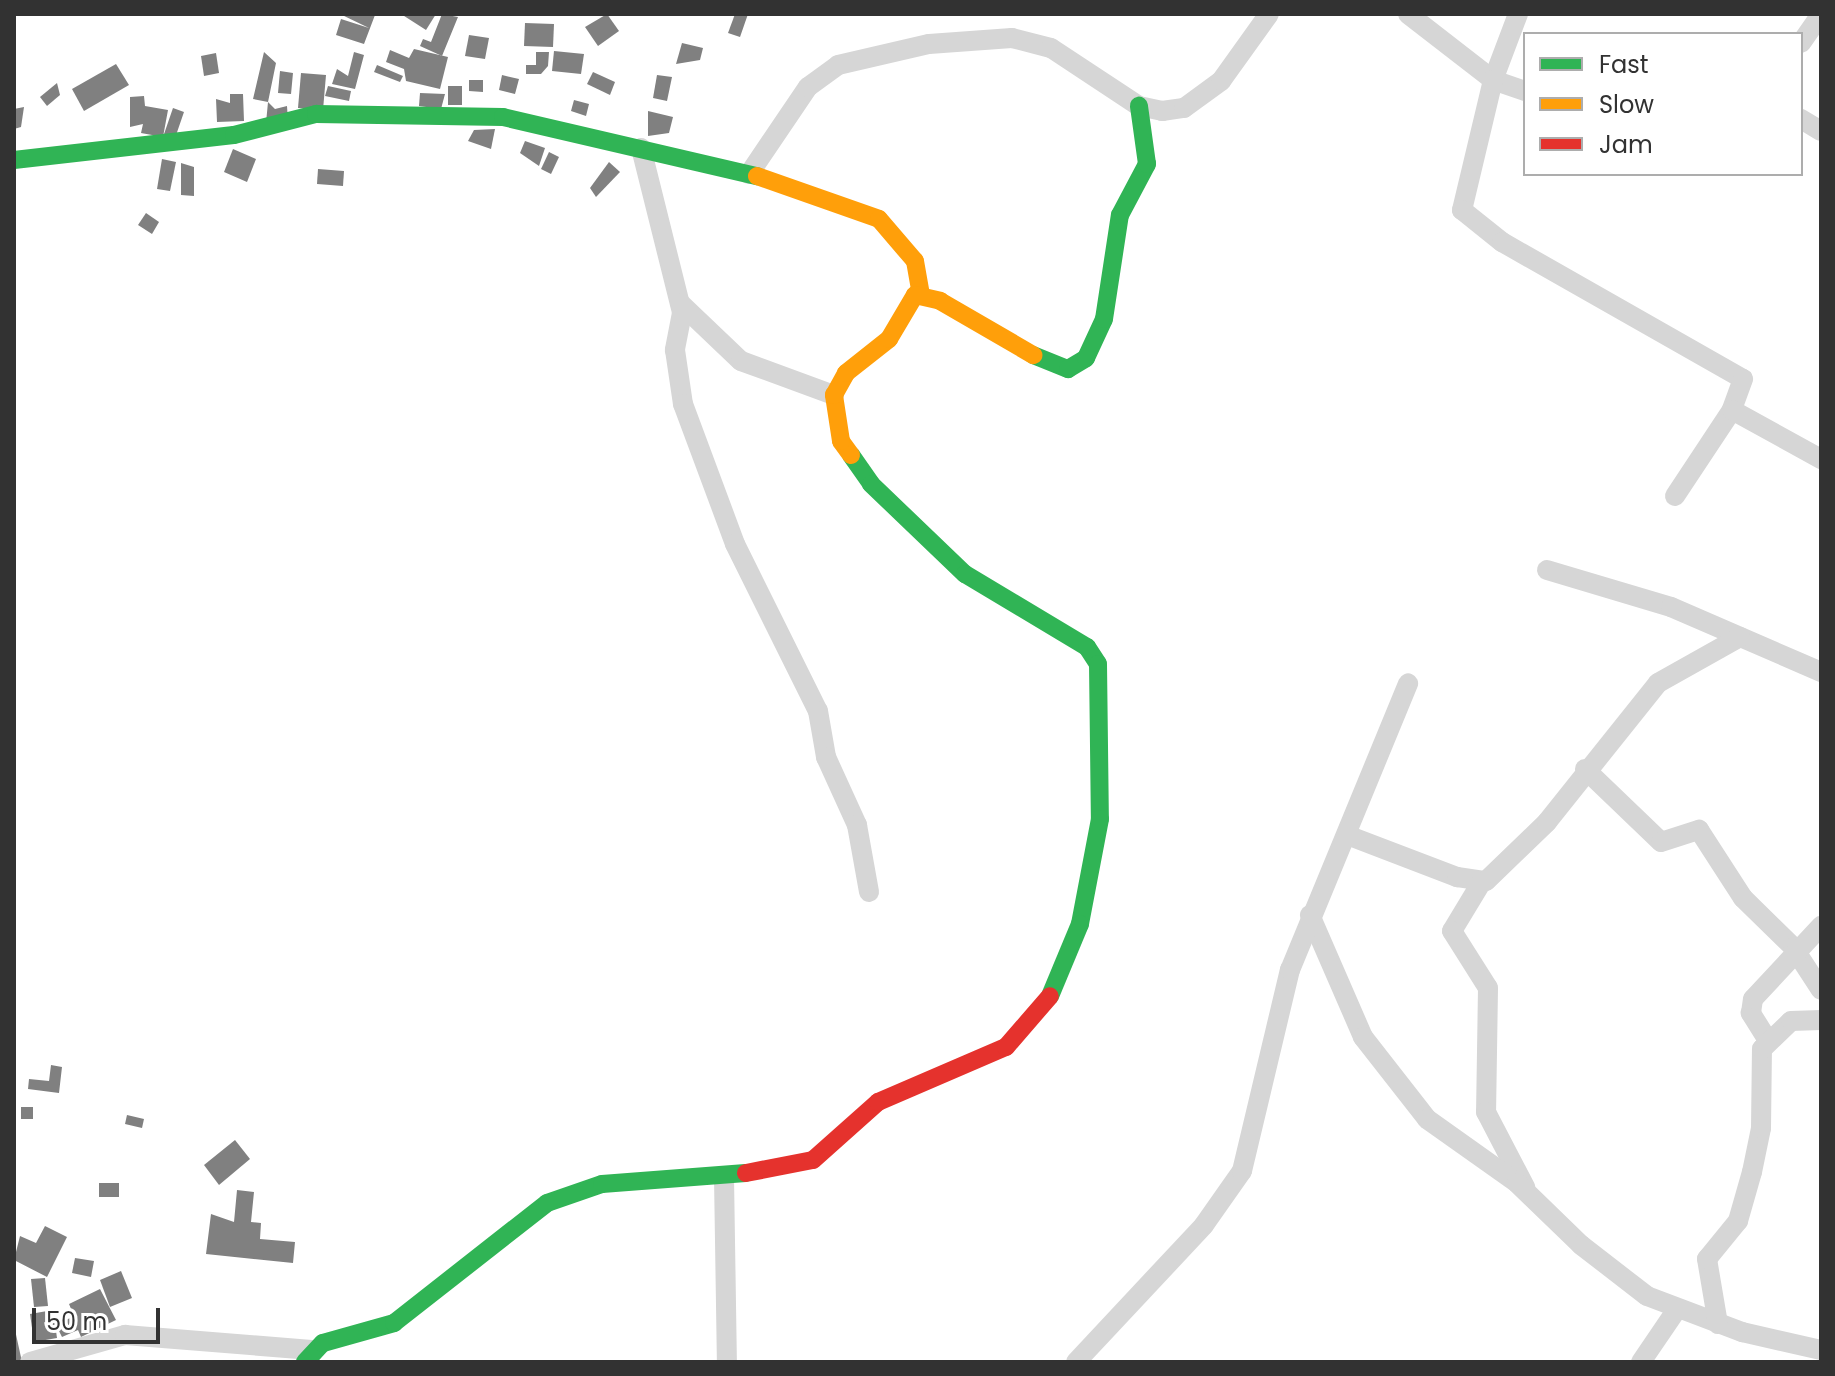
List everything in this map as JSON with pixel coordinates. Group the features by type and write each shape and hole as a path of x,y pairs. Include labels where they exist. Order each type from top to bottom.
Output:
{"street":[{"path":"749,174 772,133 827,72 929,44 1012,38 1051,48 1139,106 1184,108 1203,97 1269,14"},
{"path":"1408,14 1493,80 1523,90"},
{"path":"1518,14 1493,80 1461,200 1465,214 1502,242 1734,373 1744,384 1732,410 1675,496"},
{"path":"1803,40 1821,14"},
{"path":"30,1362 125,1335 308,1356 394,1323 547,1203 575,1191 636,1179 724,1177 813,1160 878,1102 1020,1037 1066,969 1100,819 1094,655 965,574 871,484 841,441 834,395 846,373 889,339 910,298 921,294 1047,364 1068,369 1086,358 1104,319 1120,215 1147,164 1139,106"},
{"path":"14,160 234,135 316,114 355,112 503,117 789,183 886,223 915,261 921,294"},
{"path":"1803,120 1821,131"},
{"path":"641,148 680,303 675,350 683,404 735,544 818,711 826,757 857,825 869,892"},
{"path":"680,303 741,361 834,395"},
{"path":"1732,410 1821,459"},
{"path":"1547,570 1671,607 1821,672"},
{"path":"1526,1191 1486,1112 1488,988 1453,940 1452,924 1481,883 1547,822 1585,769 1669,674 1740,637"},
{"path":"1076,1362 1204,1225 1242,1171 1310,915 1347,835 1408,683"},
{"path":"1585,769 1661,842 1699,830 1743,898 1799,954 1821,990"},
{"path":"1347,835 1481,883"},
{"path":"1310,915 1333,978 1389,1077 1445,1135 1526,1191 1623,1280 1677,1309 1718,1324 1821,1350"},
{"path":"1767,1039 1751,1013 1753,999 1775,971 1799,954 1821,926"},
{"path":"1718,1324 1707,1259 1741,1212 1760,1140 1758,1078 1767,1039 1791,1021 1821,1020"},
{"path":"724,1177 727,1362"},
{"path":"1641,1362 1677,1309"}],"building":[{"path":"340,14 375,15 364,44 336,35 341,19 369,28"},
{"path":"401,14 436,14 426,30"},
{"path":"442,14 458,17 442,56 420,46 423,39 431,42"},
{"path":"607,14 619,31 598,46 585,27"},
{"path":"735,14 748,14 740,37 728,33"},
{"path":"525,23 554,24 553,47 524,46"},
{"path":"469,35 489,38 485,59 465,56"},
{"path":"682,43 703,48 700,60 676,64"},
{"path":"414,49 448,57 440,89 406,81 404,69 386,62 390,50 409,58"},
{"path":"554,51 584,54 581,74 552,71"},
{"path":"264,52 276,63 268,102 253,99"},
{"path":"354,52 364,55 355,89 332,84 337,69 348,76"},
{"path":"536,52 549,52 548,66 541,74 526,74 526,65 536,65"},
{"path":"216,53 219,73 204,76 201,56"},
{"path":"116,64 129,85 84,111 72,89"},
{"path":"377,65 403,76 400,82 374,72"},
{"path":"280,71 293,73 291,94 278,93"},
{"path":"593,72 615,82 610,95 587,84"},
{"path":"301,73 326,75 323,110 298,108"},
{"path":"502,75 519,79 515,94 499,90"},
{"path":"657,75 672,77 667,101 653,98"},
{"path":"469,80 483,80 483,92 469,91"},
{"path":"57,83 60,95 47,106 40,97"},
{"path":"328,86 351,91 349,101 325,96"},
{"path":"448,86 462,86 462,105 448,105"},
{"path":"420,93 445,94 441,109 419,106"},
{"path":"230,94 243,94 244,121 217,122 216,99 230,103"},
{"path":"144,96 145,106 168,110 163,137 141,133 143,124 130,127 130,97"},
{"path":"574,100 589,104 586,116 571,111"},
{"path":"268,102 275,109 287,106 288,121 266,123"},
{"path":"24,107 21,127 14,129 14,109"},
{"path":"173,108 184,112 174,141 163,137"},
{"path":"648,111 673,117 669,133 648,136"},
{"path":"495,129 491,149 468,141 474,130"},
{"path":"525,141 545,148 539,166 520,153"},
{"path":"233,149 256,159 247,182 224,172"},
{"path":"549,152 559,157 551,174 541,169"},
{"path":"162,159 176,162 170,191 157,189"},
{"path":"609,162 620,172 596,197 590,188"},
{"path":"181,163 194,167 194,196 181,195"},
{"path":"318,169 344,171 343,186 317,184"},
{"path":"146,213 159,222 152,234 138,225"},
{"path":"51,1065 62,1067 59,1093 28,1089 29,1079 49,1081"},
{"path":"21,1107 33,1107 33,1119 21,1119"},
{"path":"127,1115 144,1119 142,1128 125,1124"},
{"path":"235,1140 250,1159 219,1185 204,1165"},
{"path":"99,1183 119,1183 119,1197 99,1197"},
{"path":"237,1190 254,1192 251,1222 261,1223 260,1239 295,1242 293,1263 206,1254 211,1214 234,1222"},
{"path":"45,1226 67,1237 47,1277 14,1260 20,1236 36,1243"},
{"path":"75,1258 94,1261 91,1277 72,1273"},
{"path":"121,1271 132,1298 110,1307 100,1280"},
{"path":"45,1278 48,1306 34,1307 31,1279"},
{"path":"100,1289 116,1320 81,1337 78,1330 62,1337 56,1325 74,1316 69,1304"},
{"path":"53,1310 57,1338 34,1342 30,1314"},
{"path":"15,1330 22,1362 14,1362"}],"traffic: fast":[{"path":"1033,355 1068,369 1086,358 1104,319 1120,215 1147,164 1139,106"},
{"path":"14,160 234,135 316,114 503,117 757,176"},
{"path":"851,455 871,484 965,574 1087,647 1098,664 1100,819 1080,924 1050,996"},
{"path":"305,1362 323,1343 394,1323 547,1203 602,1184 746,1173"}],"traffic: slow":[{"path":"757,176 879,219 915,261 921,294"},
{"path":"851,455 841,441 834,395 846,373 889,339 915,295 940,301 1033,355"}],"traffic: jam":[{"path":"746,1173 813,1160 878,1102 1006,1047 1050,996"}]}
